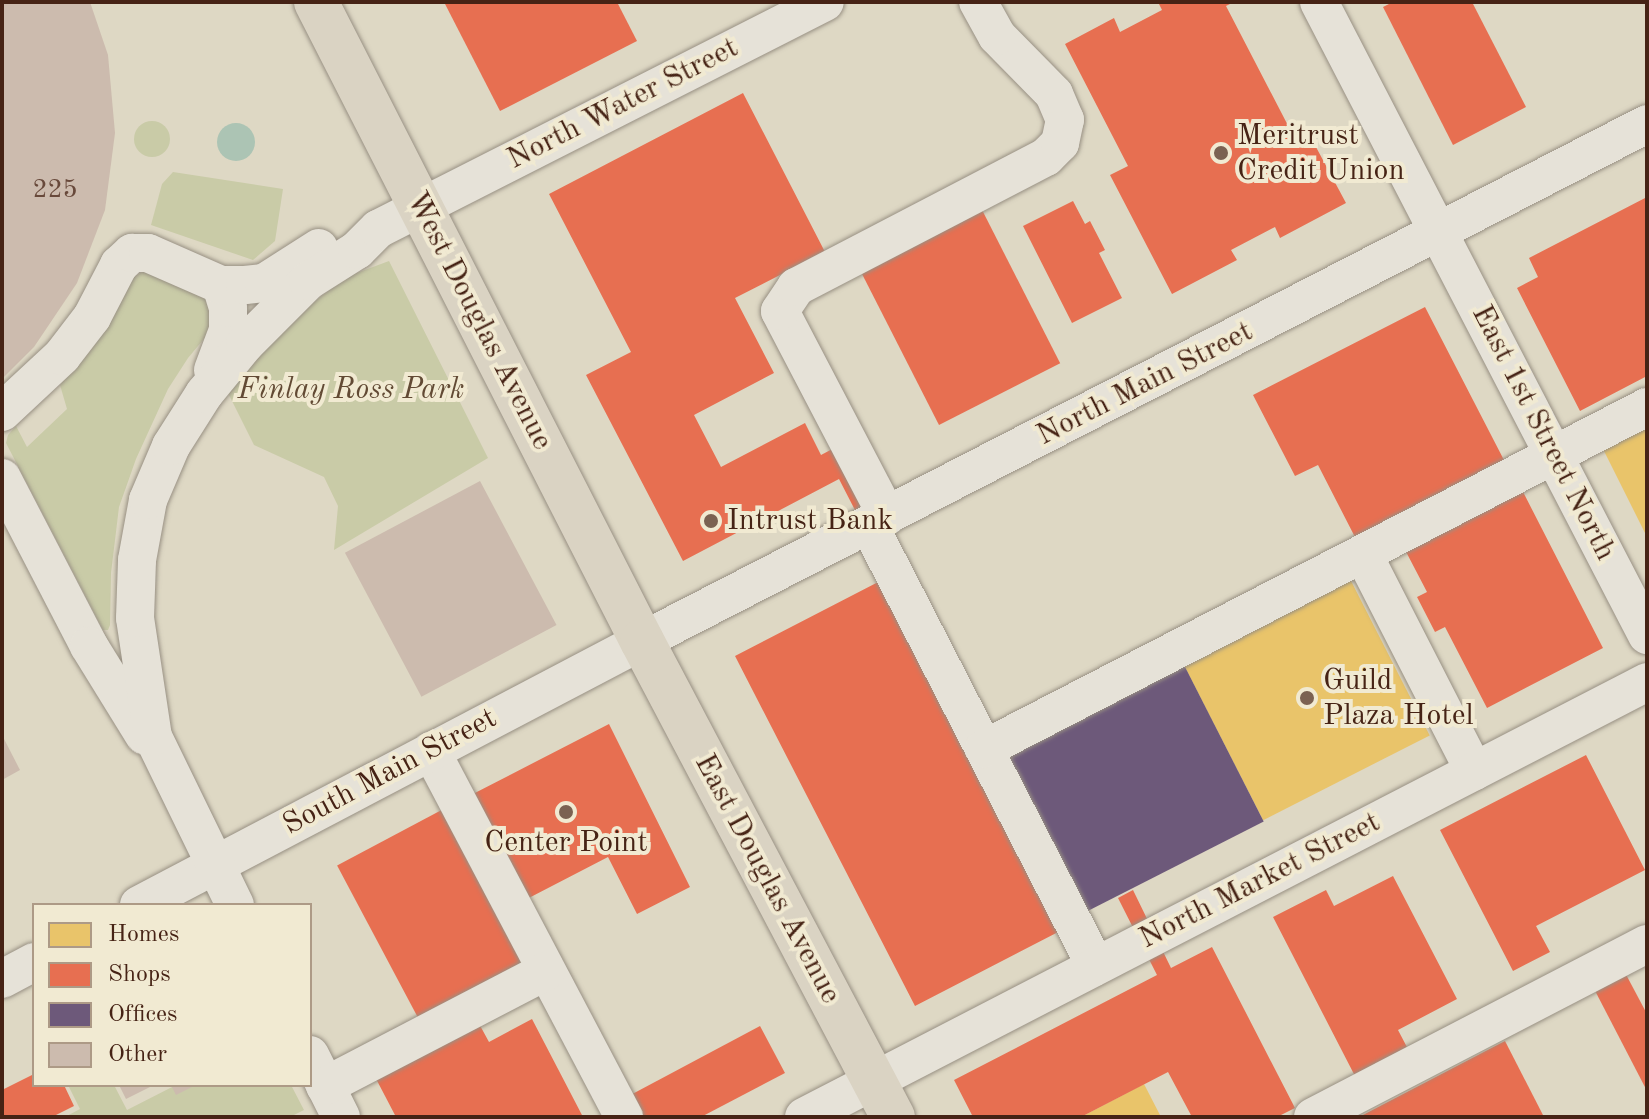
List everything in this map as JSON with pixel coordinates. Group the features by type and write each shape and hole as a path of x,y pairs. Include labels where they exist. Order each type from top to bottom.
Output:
{"main road":[{"name":"West Douglas Avenue","path":"316,2 642,641"},
{"name":"East Douglas Avenue","path":"642,641 883,1099"}],"street":[{"name":"North Water Street","path":"378,229 825,2"},
{"path":"978,2 997,36 1054,94 1065,120 1060,143 1046,157 796,287 780,311 984,749 1096,966"},
{"name":"East 1st Street North","path":"1324,4 1647,635"},
{"name":"North Main Street","path":"642,641 1647,124"},
{"path":"2,412 62,356 92,317 119,265 132,253 148,253 221,285 264,283 337,236 378,229"},
{"path":"234,903 153,737 135,618 137,560 148,500 171,446 204,394 245,344 308,281 357,250 378,229"},
{"path":"204,394 228,330 228,308 221,285"},
{"path":"984,749 1647,407"},
{"path":"2,478 89,646 175,785"},
{"path":"1363,554 1474,771"},
{"name":"South Main Street","path":"143,903 642,641"},
{"name":"North Market Street","path":"804,1117 883,1099 1096,966 1647,682"},
{"path":"431,751 624,1117"},
{"path":"1313,1117 1647,944"},
{"path":"2,979 32,963"},
{"path":"325,1086 546,971"}],"green space":[{"path":"152,121 165,126 170,139 165,152 152,157 139,152 134,139 139,126"},
{"path":"173,172 283,189 275,241 253,260 151,225 162,184"},
{"name":"Finlay Ross Park","path":"389,261 488,458 334,550 338,506 324,477 254,445 226,389 287,323 346,277"},
{"path":"150,267 207,289 218,322 188,358 168,389 136,459 119,507 111,573 110,625 108,630 103,630 6,443 16,426 27,447 67,409 60,385 101,336 134,277"},
{"path":"69,1087 115,1087 127,1110 172,1087 292,1087 304,1110 290,1117 65,1117 80,1109"}],"shaded area":[{"path":"236,123 249,129 255,142 249,155 236,161 223,155 217,142 223,129"}],"building: Homes":[{"path":"1647,419 1647,537 1600,443"},
{"name":"Guild Plaza Hotel","path":"1348,575 1430,735 1263,820 1181,660"},
{"path":"1144,1084 1161,1117 1081,1117"}],"building: Shops":[{"path":"444,2 617,2 637,41 500,111"},
{"name":"Meritrust Credit Union","path":"1158,2 1234,2 1226,6 1296,141 1309,134 1346,203 1280,238 1275,227 1231,250 1237,260 1172,294 1110,175 1128,166 1065,44 1114,18 1120,32 1162,10"},
{"path":"1393,2 1472,2 1526,107 1453,145 1383,7"},
{"path":"743,93 825,252 735,298 774,373 694,415 721,467 805,423 821,455 838,446 1064,929 915,1006 735,656 884,579 891,580 839,479 683,561 586,375 631,352 549,194"},
{"path":"1647,197 1647,376 1580,411 1517,288 1538,277 1529,258"},
{"path":"1073,201 1085,224 1090,221 1105,250 1099,253 1122,298 1072,323 1023,226"},
{"path":"978,202 1060,363 939,425 857,264"},
{"path":"1425,307 1506,464 1357,541 1318,465 1295,476 1253,395"},
{"path":"1520,486 1603,648 1487,708 1445,627 1435,632 1417,597 1427,592 1403,546"},
{"name":"Center Point","path":"609,724 690,887 637,914 608,857 523,901 469,796"},
{"path":"1586,755 1645,870 1536,926 1550,952 1513,971 1440,830"},
{"path":"451,805 537,967 423,1028 337,866"},
{"path":"1393,876 1457,999 1398,1030 1409,1051 1356,1078 1273,917 1326,890 1334,906"},
{"path":"1133,890 1171,968 1212,947 1295,1108 1277,1117 1192,1117 1168,1072 1081,1117 973,1117 954,1080 1157,975 1118,898"},
{"path":"1622,967 1647,1014 1647,1091 1591,983"},
{"path":"532,1019 583,1117 396,1117 373,1073 477,1020 489,1042"},
{"path":"760,1026 785,1073 701,1117 633,1117 623,1099"},
{"path":"1505,1041 1544,1117 1359,1117 1501,1043"},
{"path":"32,1075 32,1087 65,1087 74,1106 52,1117 2,1117 2,1090"}],"building: Offices":[{"path":"1182,661 1264,821 1083,914 1001,753"}],"building: Other":[{"path":"2,2 90,2 108,55 115,133 105,210 77,283 34,347 2,379"},
{"path":"480,481 557,625 421,697 345,553"},
{"path":"2,735 20,770 2,780"},
{"path":"120,1087 150,1087 126,1099"},
{"path":"172,1087 192,1087 176,1095"}],"place":[{"name":"Meritrust Credit Union","path":"1221,153"},
{"name":"Intrust Bank","path":"711,521"},
{"name":"Guild Plaza Hotel","path":"1307,698"},
{"name":"Center Point","path":"566,812"}]}
